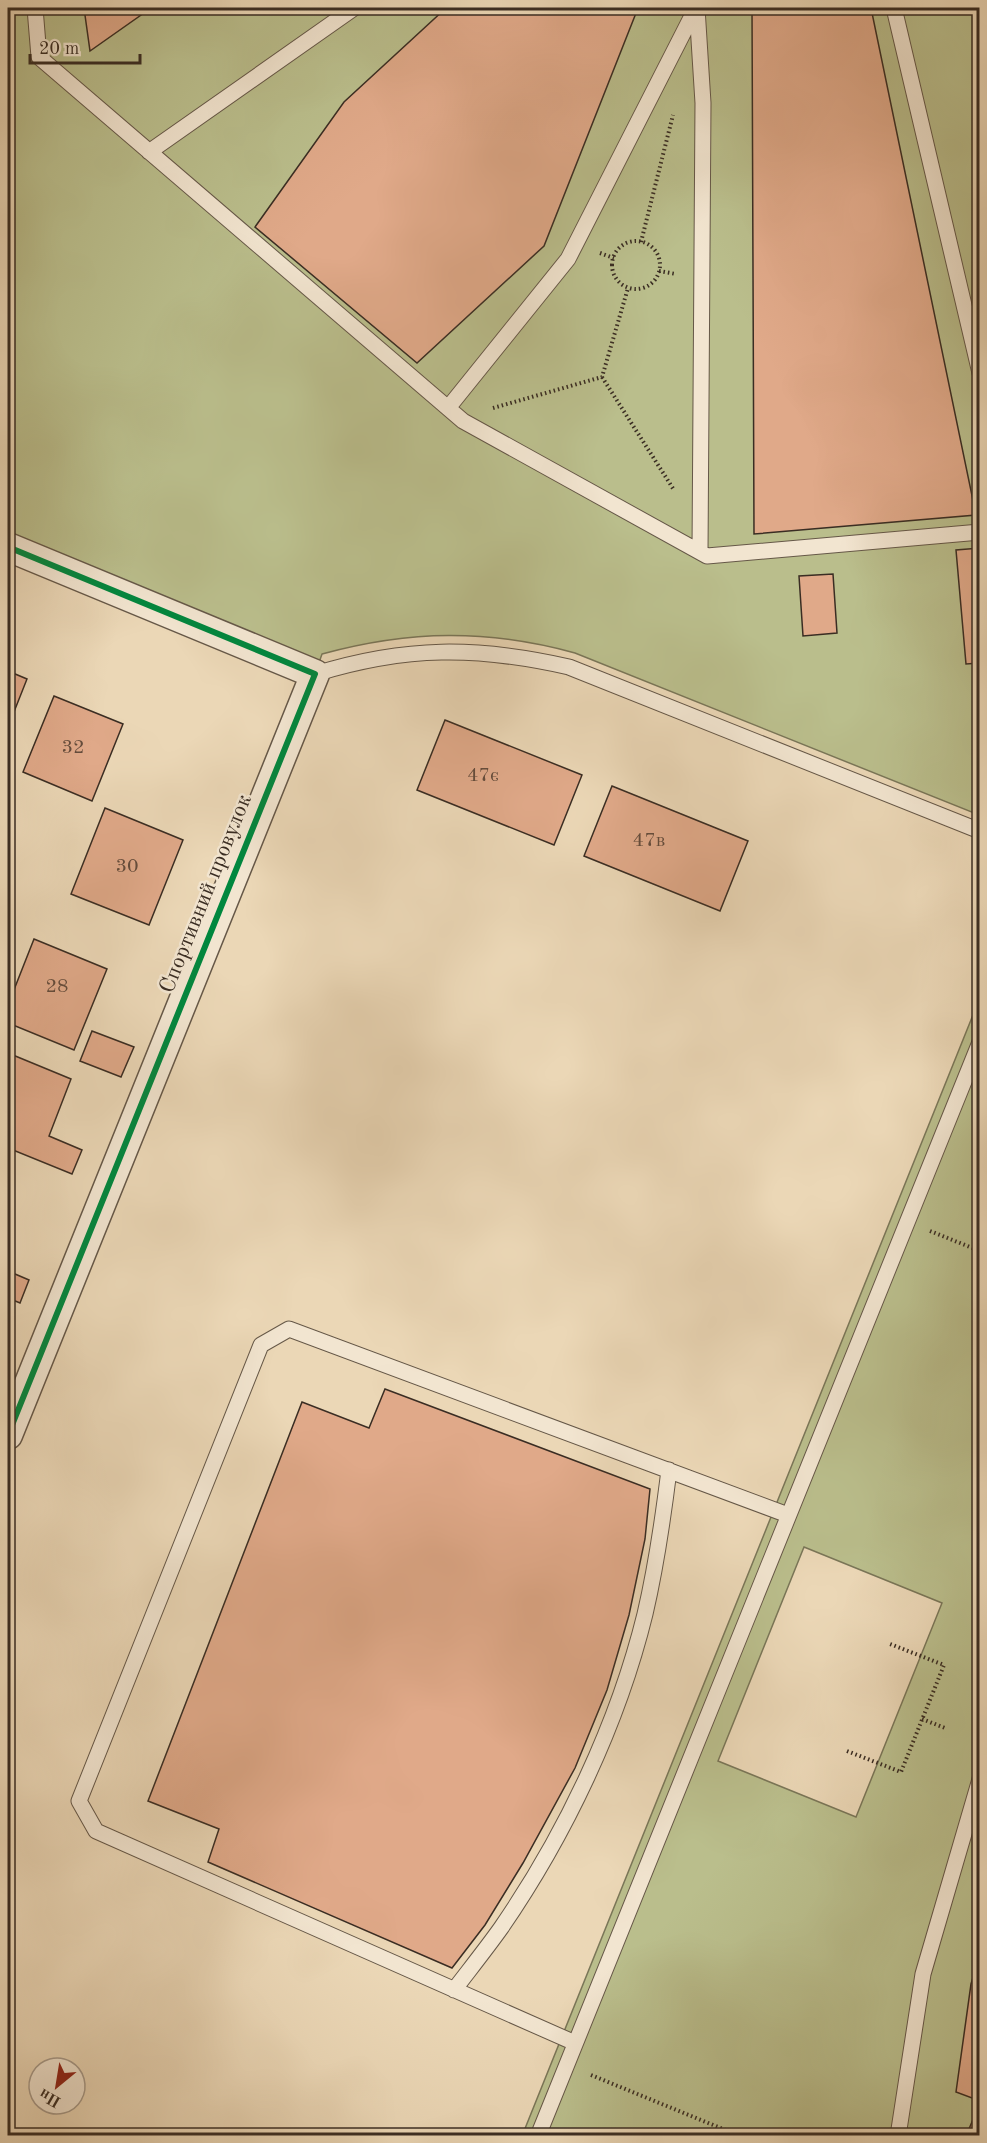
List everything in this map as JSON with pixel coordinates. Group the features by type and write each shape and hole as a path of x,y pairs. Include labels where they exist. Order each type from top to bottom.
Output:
{"street":[{"path":"8,548 315,674"},
{"name":"Спортивний провулок","path":"8,1435 315,674"}],"lane":[{"path":"35,8 39,57 453,413 707,556 980,532"},
{"path":"149,152 354,8"},
{"path":"453,413 568,259 697,8"},
{"path":"697,8 703,104 700,552"},
{"path":"894,8 980,373"},
{"path":"315,674 359,661 423,652 496,653 569,667 980,831"},
{"path":"538,2136 980,1042"},
{"path":"575,2043 96,1831 79,1801 261,1345 289,1329 788,1515"},
{"path":"454,1990 500,1929 528,1886 565,1820 623,1689 645,1615 660,1541 669,1470"},
{"path":"898,2136 923,1974 980,1779"}],"path":[{"path":"641,242 675,109"},
{"path":"633,242 641,242 654,249 660,263 659,271 652,284 636,290 628,288 616,278 612,270 612,262 619,248 633,242"},
{"path":"628,288 602,377 700,532"},
{"path":"453,413 602,377"},
{"path":"907,1222 980,1251"},
{"path":"847,1751 901,1772 944,1665 890,1644"},
{"path":"922,1719 945,1728"},
{"path":"566,2065 740,2136"}],"green space":[{"path":"8,8 979,8 979,815 575,653 542,645 479,636 418,637 386,640 322,654 315,674 8,548"},
{"path":"979,1000 979,2135 522,2136","holes":["804,1547 942,1603 856,1817 718,1761"]}],"building":[{"path":"84,8 151,8 90,51"},
{"path":"446,8 638,8 544,246 417,363 255,227 344,102"},
{"path":"752,8 871,8 976,515 754,534"},
{"path":"980,548 980,663 966,664 956,550"},
{"path":"833,574 837,633 803,636 799,576"},
{"path":"8,671 27,679 8,727"},
{"path":"54,696 123,724 92,801 23,772"},
{"path":"445,720 582,775 554,845 417,790"},
{"path":"612,786 748,841 720,911 584,856"},
{"path":"105,808 183,840 149,925 71,894"},
{"path":"34,939 107,969 74,1050 8,1023 8,1005"},
{"path":"92,1031 134,1047 121,1077 80,1061"},
{"path":"8,1053 71,1079 49,1136 82,1150 72,1174 8,1148"},
{"path":"8,1271 29,1280 20,1303 8,1298"},
{"path":"385,1389 650,1489 645,1539 629,1615 607,1690 575,1768 523,1863 485,1925 452,1968 208,1862 219,1829 148,1801 302,1402 369,1428"},
{"path":"980,1955 980,2101 956,2092 971,1984"},
{"path":"980,2103 980,2136 966,2136"}],"cycle path":[{"path":"8,547 315,674 8,1435"}]}
